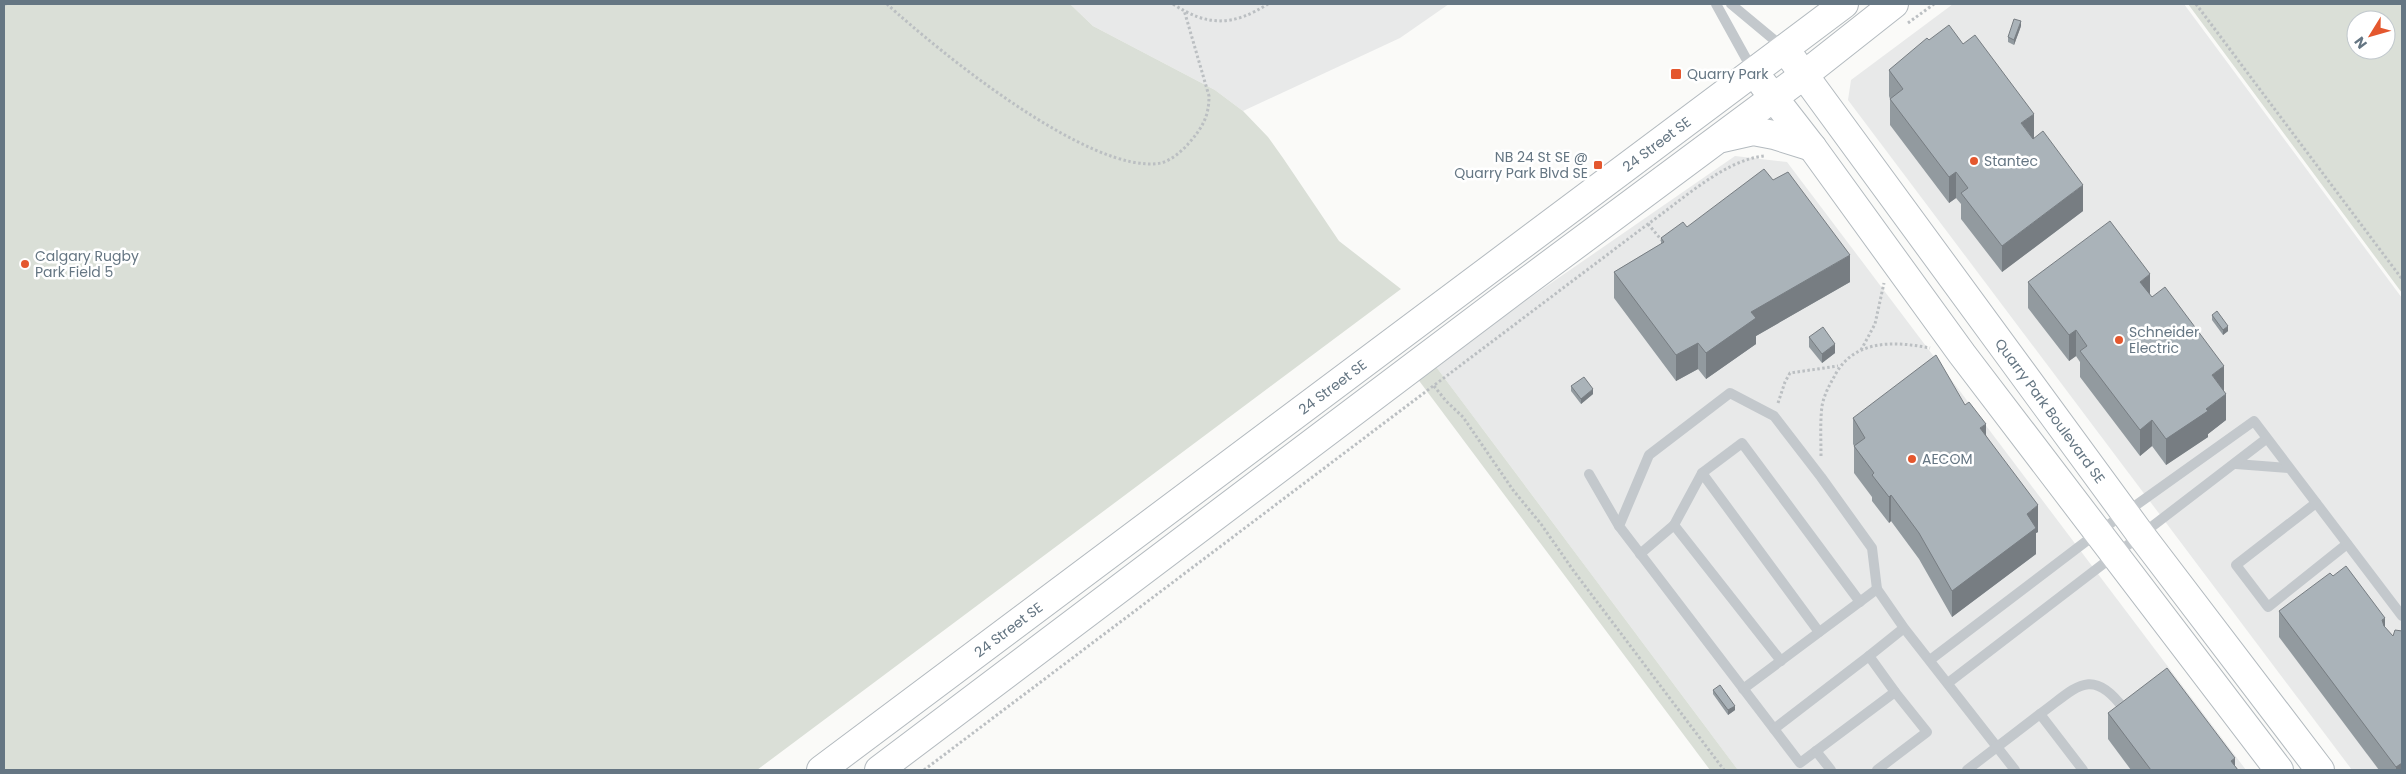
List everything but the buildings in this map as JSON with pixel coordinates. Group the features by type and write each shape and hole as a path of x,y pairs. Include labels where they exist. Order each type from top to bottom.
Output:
{"main road":[{"name":"24 Street SE","path":"821,770 1844,4"},
{"path":"879,770 1774,98 1894,4"},
{"name":"Quarry Park Boulevard SE","path":"1785,48 2133,525 2320,770"},
{"path":"1754,73 1812,147 1889,254 2097,533 2279,770"},
{"path":"1718,139 1753,131 1774,135 1812,147"}],"lane":[{"path":"1716,4 1754,73"},
{"path":"1731,4 1785,48"},
{"path":"1619,526 1649,455 1730,393 1774,416 1872,548 1877,588 1904,628 2016,770"},
{"path":"1948,682 2113,554 2133,525 2254,421 2402,616"},
{"path":"1930,660 2097,533 2133,525 2236,464 2266,439"},
{"path":"1640,554 1674,525 1702,473 1742,443 1860,602"},
{"path":"2236,464 2289,468"},
{"path":"1702,473 1819,632"},
{"path":"1589,474 1619,526 1800,763 1895,692"},
{"path":"2316,504 2236,565 2268,607 2347,544"},
{"path":"1674,525 1781,661"},
{"path":"1743,689 1877,588"},
{"path":"1774,729 1904,628"},
{"path":"1868,656 1927,732 1877,770"},
{"path":"1967,770 2040,714 2077,688 2088,683 2100,685 2114,696 2124,709"},
{"path":"2040,714 2083,770"},
{"path":"1816,751 1831,770"}],"path":[{"path":"887,4 972,76 1065,135 1100,152 1153,164 1163,162 1182,151 1205,122 1209,110 1209,96 1184,10"},
{"path":"1173,4 1211,22 1222,22 1244,17 1268,4"},
{"path":"2196,4 2402,279"},
{"path":"924,770 1648,224 1722,171 1747,159 1765,156"},
{"path":"1648,224 1667,247"},
{"path":"1861,350 1875,324 1884,282"},
{"path":"1774,416 1783,385 1790,373 1838,366 1861,350 1887,343 1934,348"},
{"path":"1821,477 1822,404 1838,366"},
{"path":"1434,386 1462,416 1512,490 1541,524 1724,770"}],"shaded area":[{"path":"4,4 1070,4 1093,26 1215,90 1243,111 1268,137 1339,241 1401,289 757,770 4,770"},
{"path":"1070,4 1449,4 1400,38 1243,111 1215,90 1093,26"},
{"path":"1953,4 2184,4 2402,298 2402,770 2352,770 1848,100 1851,80"},
{"path":"2188,4 2402,4 2402,293"},
{"path":"1735,156 1787,162 2246,770 1738,770 1434,364"},
{"path":"1434,364 1738,770 1710,770 1417,378"}],"place":[{"name":"Quarry Park","path":"1676,74"},
{"name":"Stantec","path":"1974,161"},
{"name":"NB 24 St SE @ Quarry Park Blvd SE","path":"1598,165"},
{"name":"Calgary Rugby Park Field 5","path":"25,264"},
{"name":"Schneider Electric","path":"2119,340"},
{"name":"AECOM","path":"1912,459"}]}
